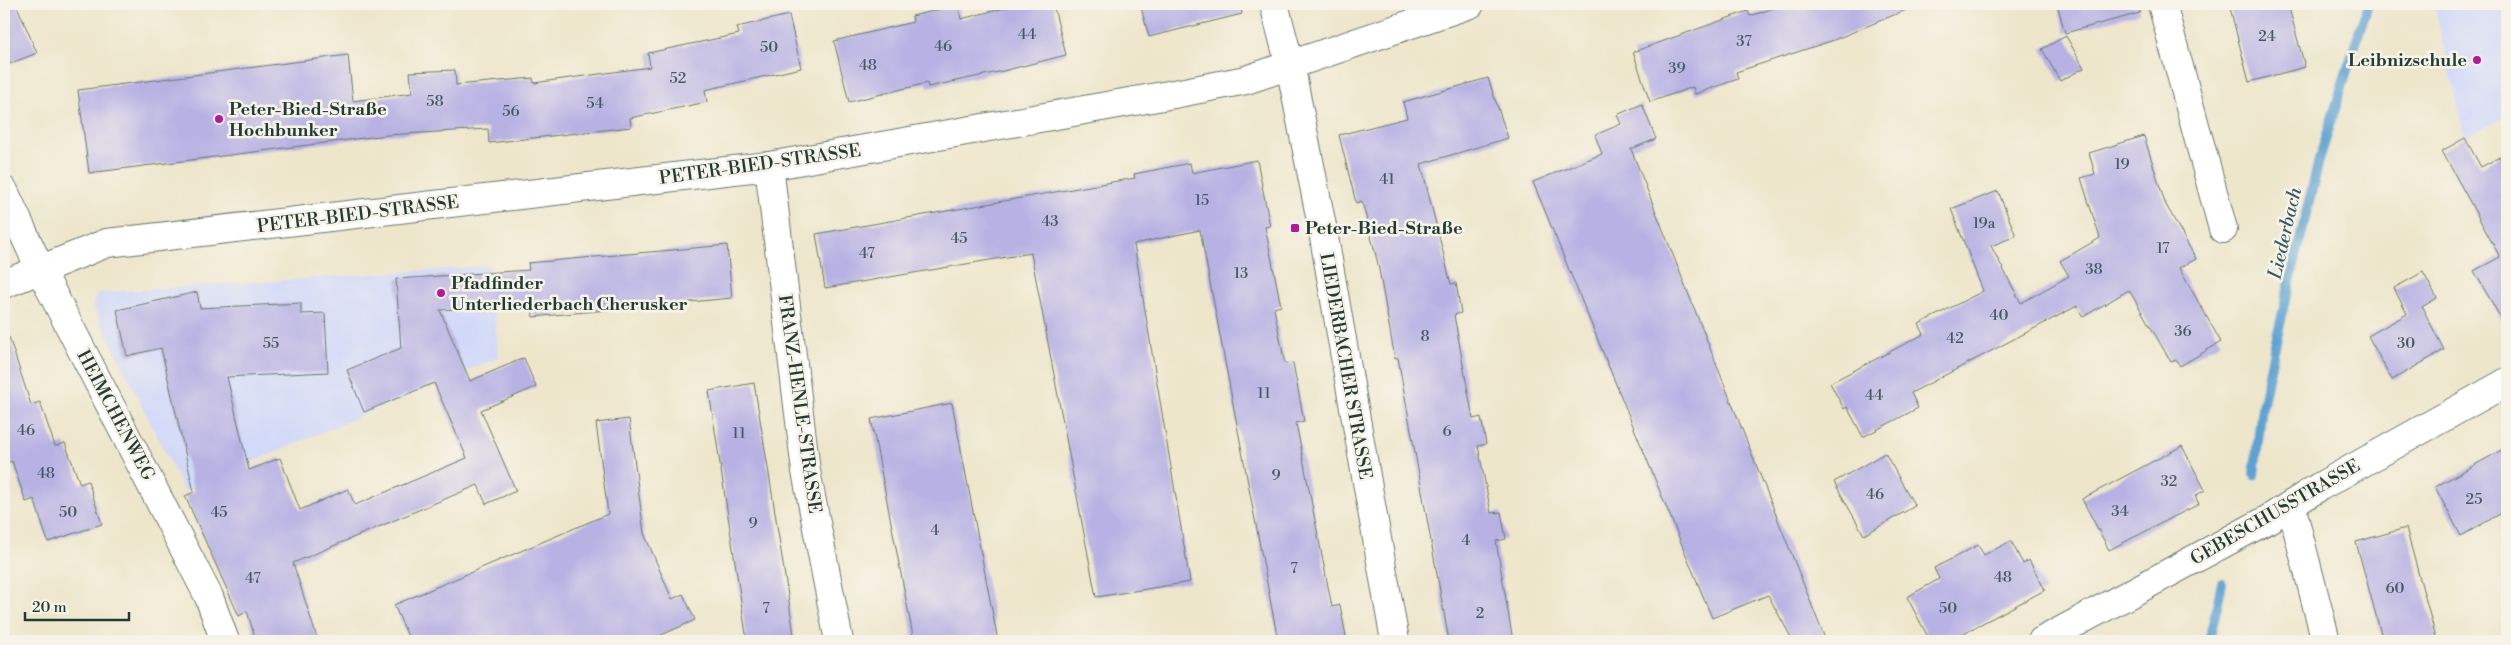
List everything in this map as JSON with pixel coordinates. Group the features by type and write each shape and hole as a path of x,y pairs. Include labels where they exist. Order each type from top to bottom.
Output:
{"street":[{"name":"LIEDERBACHER STRASSE","path":"1274,4 1290,65 1322,226 1395,641"},
{"name":"PETER-BIED-STRASSE","path":"4,284 41,271 107,243 768,166 1237,82 1470,4"},
{"path":"2162,4 2223,229"},
{"name":"FRANZ-HENLE-STRASSE","path":"768,166 806,471 839,641"},
{"name":"HEIMCHENWEG","path":"4,191 41,271 210,596 225,641"},
{"name":"GEBESCHUSSTRASSE","path":"2042,641 2291,505 2507,382"},
{"path":"2291,505 2326,641"}],"shaded area":[{"name":"Leibnizschule","path":"2434,4 2507,4 2507,116 2465,138"},
{"path":"489,266 499,357 184,491 93,306 97,293"}],"building":[{"path":"4,4 16,4 37,53 4,66"},
{"path":"1020,4 1053,4 1066,55 1003,71 928,87 927,83 849,102 834,41 913,22 912,16 958,5 961,19"},
{"path":"1140,4 1240,4 1242,14 1149,37"},
{"path":"1786,4 1920,4 1834,40 1736,72 1738,79 1695,94 1693,87 1650,102 1633,52 1748,11 1750,16"},
{"path":"2057,4 2139,4 2140,13 2065,33"},
{"path":"2229,4 2288,4 2305,67 2249,82"},
{"path":"789,15 801,68 705,90 707,102 630,118 631,127 489,143 488,129 387,135 89,173 78,90 348,55 353,101 412,93 410,72 455,70 456,85 533,78 534,83 650,67 648,53 739,34 737,27"},
{"path":"2066,36 2084,68 2060,81 2042,49"},
{"path":"1488,78 1508,138 1421,164 1451,284 1456,283 1461,313 1454,315 1473,419 1481,417 1486,444 1478,446 1491,513 1501,512 1506,539 1496,541 1513,641 1449,641 1398,358 1395,359 1378,264 1362,201 1356,203 1339,135 1407,118 1403,102"},
{"path":"1642,104 1656,139 1631,149 1826,641 1793,641 1768,595 1712,618 1533,182 1602,154 1595,135 1621,124 1617,115"},
{"path":"2144,136 2165,203 2196,259 2179,268 2221,342 2180,366 2176,360 2171,362 2129,290 2083,317 2077,306 1911,393 1918,408 1863,437 1847,407 1844,409 1830,383 1924,334 1919,324 1983,291 1951,209 1998,191 2016,236 1991,246 2021,303 2069,276 2060,261 2100,238 2081,178 2095,174 2089,153"},
{"path":"2465,138 2481,167 2507,153 2507,329 2474,271 2500,257 2442,151"},
{"path":"1257,160 1270,226 1265,227 1281,306 1274,308 1285,364 1293,363 1304,421 1296,423 1332,607 1340,605 1347,641 1278,641 1200,230 1134,244 1190,582 1096,597 1031,253 825,288 816,234 1135,178 1134,174 1190,163 1192,173"},
{"path":"727,245 732,298 533,317 532,304 440,310 470,381 524,358 536,387 481,410 516,491 486,504 478,485 293,563 318,641 256,641 247,611 239,616 185,496 194,492 161,348 127,356 117,310 197,292 200,308 301,303 301,314 325,313 328,372 227,377 249,470 280,458 300,510 348,489 355,505 467,458 434,383 364,412 347,370 401,348 396,279 529,270 528,263"},
{"path":"2423,272 2437,298 2422,307 2444,350 2392,380 2368,336 2407,314 2394,288"},
{"path":"9,337 31,405 40,402 55,446 65,443 80,484 88,481 102,524 48,542 34,499 26,502 12,461 4,464 4,338"},
{"path":"754,383 795,641 747,641 709,391"},
{"path":"952,403 998,641 914,641 871,419"},
{"path":"629,419 644,533 672,599 683,594 695,620 648,641 410,641 394,605 608,514 596,423"},
{"path":"2182,446 2205,490 2195,496 2199,504 2109,550 2082,499"},
{"path":"2507,447 2507,510 2461,536 2435,487"},
{"path":"1885,453 1915,506 1864,535 1834,482"},
{"path":"2406,528 2437,641 2383,641 2356,542"},
{"path":"2011,541 2023,564 2029,560 2045,590 1949,641 1930,641 1907,597 1939,579 1934,568 1978,545 1984,555"}],"waterway":[{"name":"Liederbach","path":"2254,475 2262,407 2319,160 2368,4"},
{"name":"Liederbach","path":"2209,641 2222,583"}],"place":[{"name":"Leibnizschule","path":"2477,60"},
{"name":"Peter-Bied-Straße Hochbunker","path":"219,119"},
{"name":"Peter-Bied-Straße","path":"1295,228"},
{"name":"Pfadfinder Unterliederbach Cherusker","path":"441,293"}]}
